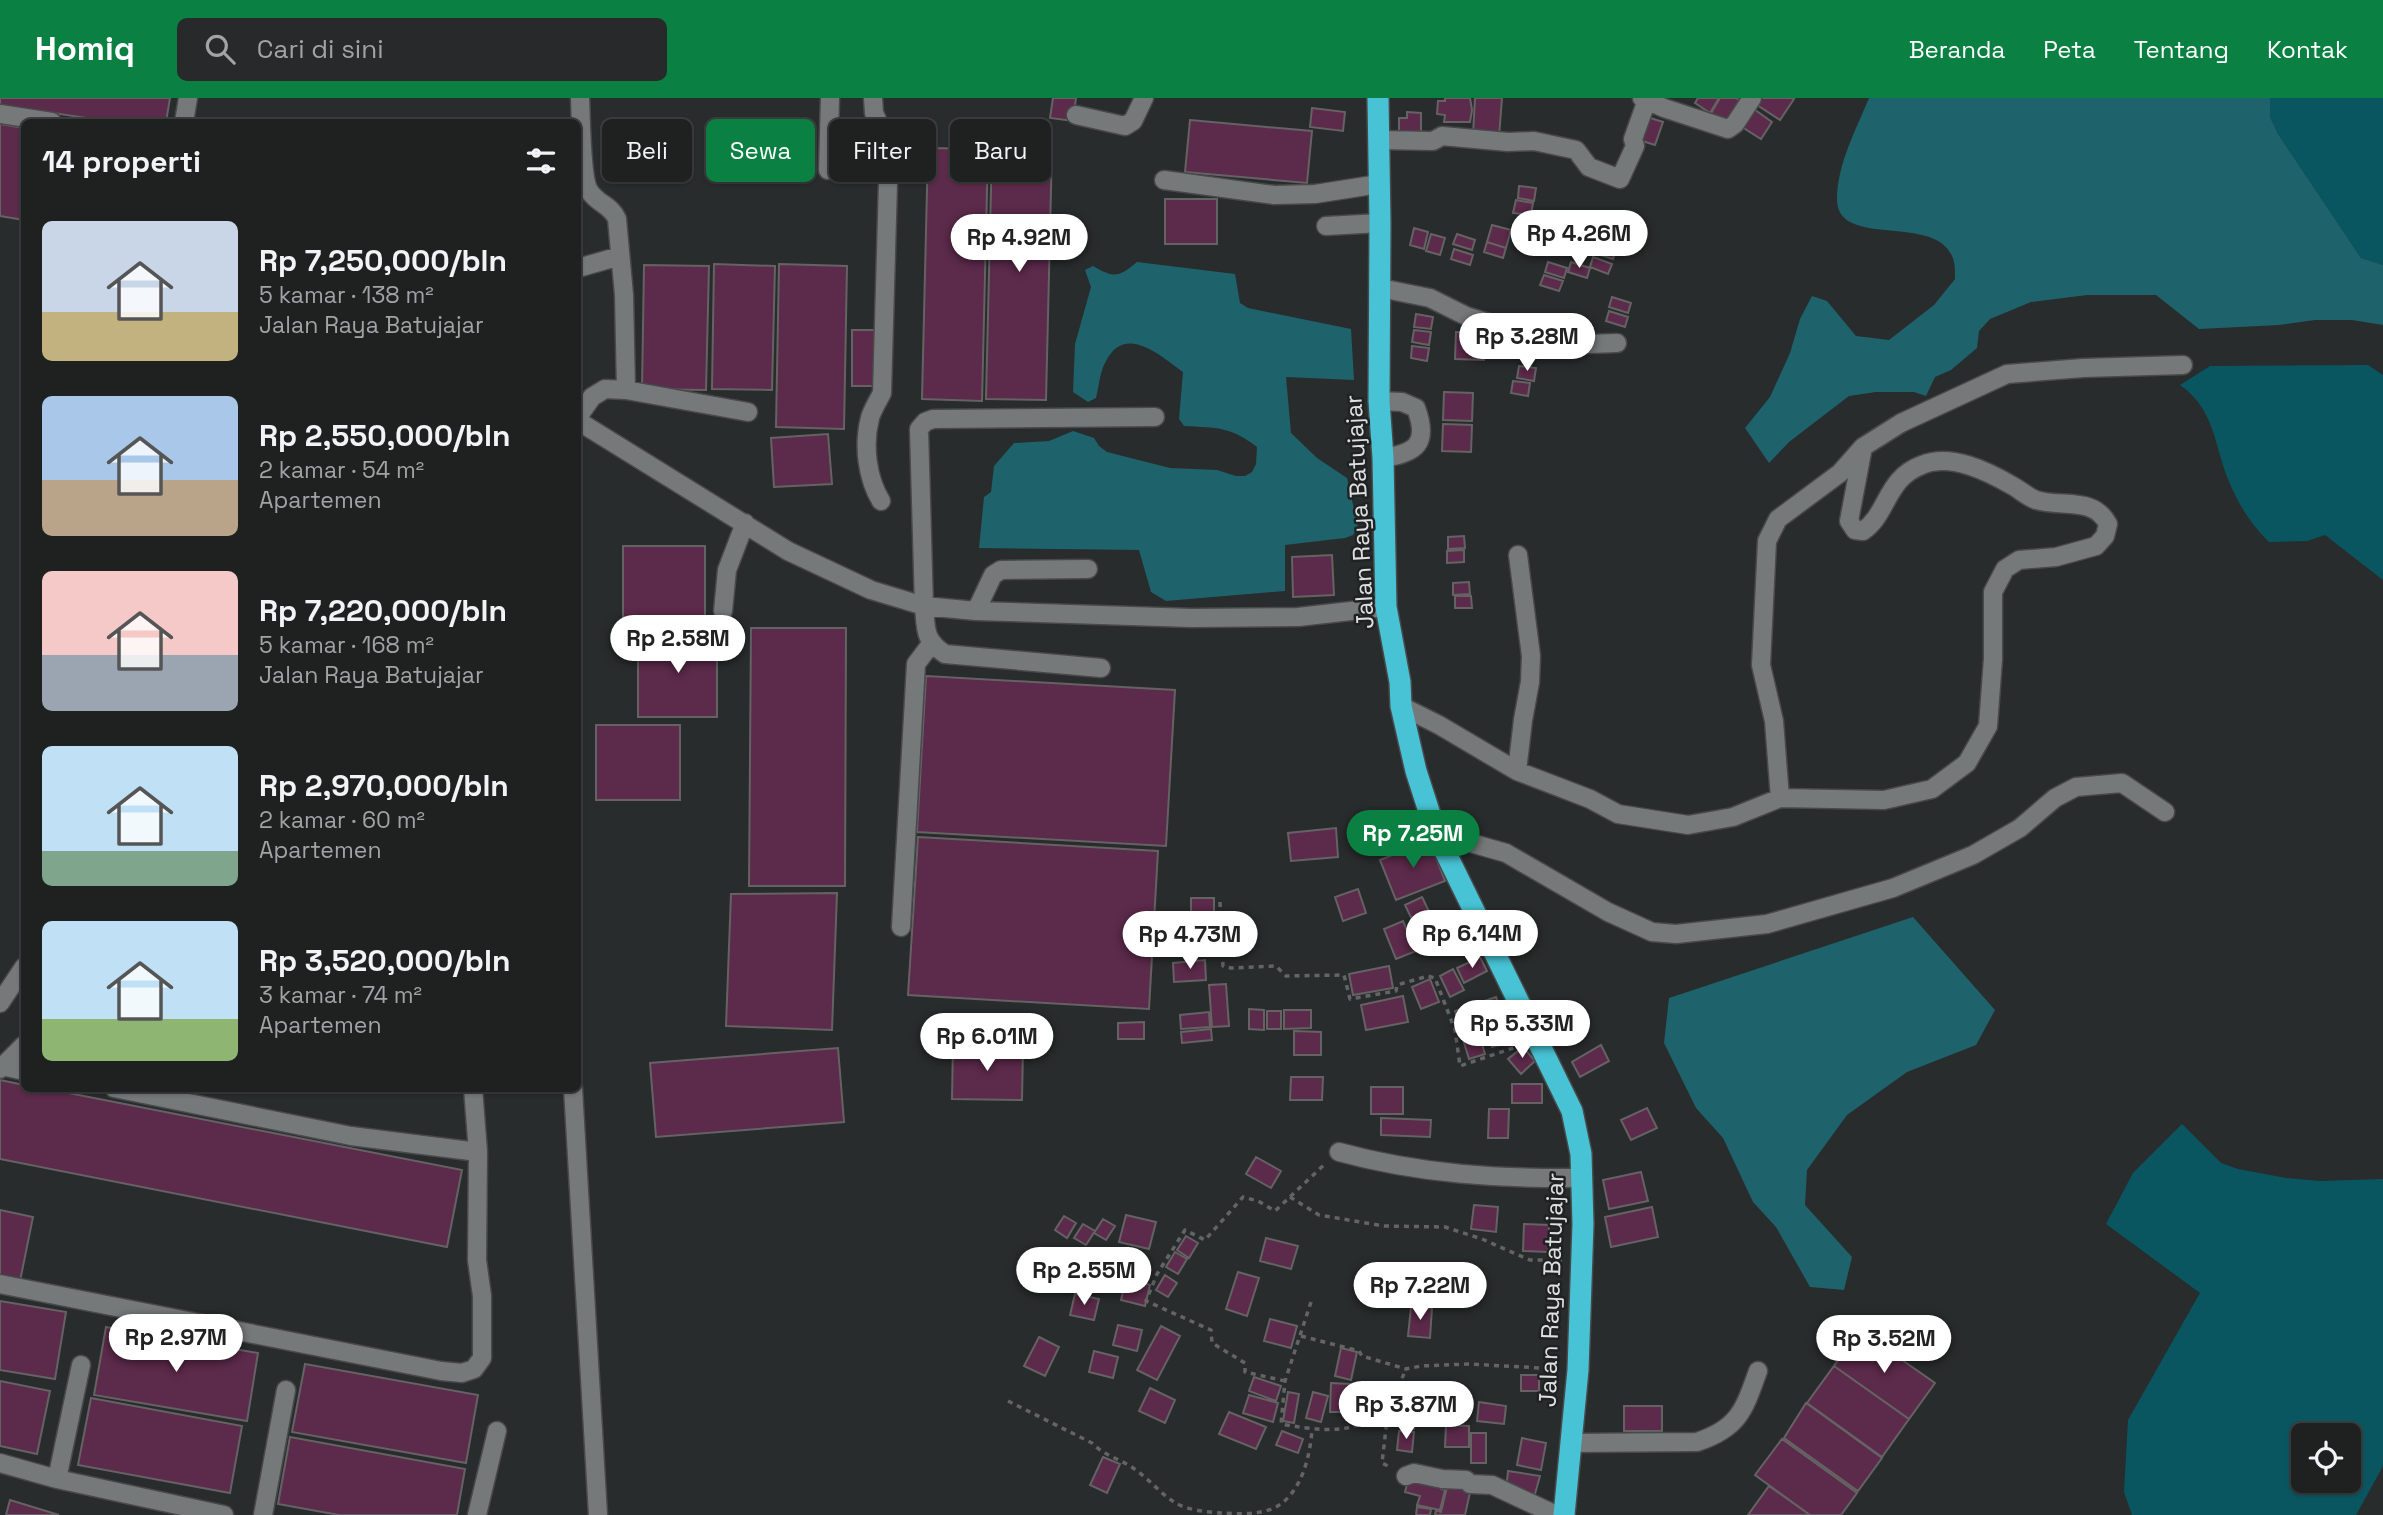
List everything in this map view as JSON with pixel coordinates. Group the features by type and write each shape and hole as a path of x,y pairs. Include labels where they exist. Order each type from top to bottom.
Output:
{"highway":[{"name":"Jalan Raya Batujajar","path":"1377,98 1380,223 1379,401 1383,457 1385,607 1400,682 1401,706 1416,771 1436,833 1572,1111 1581,1154 1582,1260 1577,1370 1564,1515"}],"street":[{"path":"184,119 188,98"},
{"path":"580,98 585,174 589,192 614,211 617,219 624,295 626,390"},
{"path":"828,170 830,98"},
{"path":"873,98 874,113 889,146 883,393 870,417 866,449 874,490 881,501"},
{"path":"1076,115 1125,126 1133,121 1144,98"},
{"path":"1379,140 1433,141 1442,136 1508,142 1534,141 1576,150 1589,167 1620,179 1635,146 1633,139 1645,99 1728,129 1735,124 1752,98"},
{"path":"0,114 32,119"},
{"path":"1164,180 1274,195 1315,194 1379,184"},
{"path":"1325,226 1380,223"},
{"path":"581,267 621,256"},
{"path":"1380,288 1430,298 1466,316 1532,337 1589,344 1617,343"},
{"path":"1780,798 1774,721 1761,665 1767,541 1778,519 1840,474 1863,447 1901,423 2007,374 2083,368 2183,365"},
{"path":"581,415 597,393 604,389 626,390 748,412"},
{"path":"1379,401 1402,402 1416,408 1420,421 1419,442 1413,450 1401,455 1383,457"},
{"path":"1101,668 945,654 931,644 924,606 919,429 925,422 933,419 1154,416"},
{"path":"581,421 788,551 871,590 924,606 976,611 1192,618 1298,617 1385,607"},
{"path":"1401,706 1517,771 1578,794 1618,814 1688,825 1733,817 1780,798 1884,800 1932,789 1967,763 1988,726 1993,659 1993,592 2005,569 2019,559 2056,557 2096,546 2105,536 2108,524 2103,514 2088,506 2036,499 1993,474 1954,461 1922,464 1895,482 1871,525 1863,531 1855,530 1849,521 1863,447"},
{"path":"723,611 727,570 745,523"},
{"path":"1517,771 1530,682 1531,656 1518,555"},
{"path":"976,611 993,575 1001,570 1088,569"},
{"path":"901,928 916,664 931,644"},
{"path":"1436,833 1506,853 1608,912 1652,932 1676,934 1767,924 1893,888 1973,855 2020,828 2055,798 2076,787 2122,783 2165,812"},
{"path":"0,1003 21,972"},
{"path":"1,1068 21,1048"},
{"path":"1,1068 21,1071"},
{"path":"134,1092 351,1136 478,1152"},
{"path":"0,1284 441,1371 462,1373 474,1369 482,1358 482,1296 477,1260 478,1152 473,1092"},
{"path":"573,1092 598,1515"},
{"path":"1339,1152 1399,1166 1466,1176 1583,1178"},
{"path":"57,1479 81,1365"},
{"path":"1571,1443 1697,1442 1714,1437 1737,1420 1747,1405 1758,1371"},
{"path":"263,1515 286,1390"},
{"path":"477,1515 497,1432"},
{"path":"0,1463 57,1479 224,1515"},
{"path":"1406,1476 1414,1473 1442,1479 1466,1480 1470,1484 1493,1485 1556,1515"}],"path":[{"path":"1220,902 1223,966 1276,966 1286,976 1344,975 1350,999 1396,991 1397,985 1428,976 1435,978 1455,1030 1460,1066 1516,1047"},
{"path":"1285,1381 1245,1372 1245,1363 1212,1343 1211,1330 1146,1301 1157,1274 1185,1230 1205,1240 1243,1198 1258,1201 1275,1211 1339,1152"},
{"path":"1290,1197 1319,1215 1384,1226 1445,1227 1482,1239 1530,1260 1582,1260"},
{"path":"1311,1302 1285,1381 1280,1424 1335,1431 1356,1427 1372,1418 1383,1407 1400,1384 1406,1369"},
{"path":"1301,1336 1359,1351 1362,1356 1406,1369 1469,1364 1577,1370"},
{"path":"1008,1401 1092,1443 1098,1450 1131,1466 1175,1503 1207,1512 1246,1514 1274,1508 1293,1492 1303,1472 1311,1446 1312,1430"},
{"path":"1383,1407 1388,1411 1382,1463 1406,1476"},
{"path":"1274,1508 1277,1515"}],"shaded area":[{"path":"1869,98 2270,98 2270,117 2278,134 2361,258 2383,265 2383,325 2352,320 2315,320 2279,325 2199,329 2156,295 2087,295 2031,302 1990,319 1979,331 1977,348 1951,370 1935,377 1926,396 1914,392 1876,392 1849,396 1789,442 1769,463 1745,428 1770,397 1790,353 1800,319 1812,296 1827,301 1856,336 1889,340 1934,305 1955,279 1954,262 1946,246 1931,238 1912,233 1854,224 1842,215 1837,200 1840,173"},
{"path":"2270,98 2383,98 2383,265 2361,258 2278,134 2270,117"},
{"path":"1137,262 1235,274 1240,303 1248,308 1351,329 1354,380 1286,377 1291,433 1317,458 1347,478 1358,527 1353,535 1345,538 1285,545 1285,591 1166,601 1151,592 1139,550 979,548 984,497 991,492 994,466 1014,443 1049,441 1073,431 1094,438 1107,452 1170,468 1217,470 1236,476 1245,476 1252,472 1256,464 1257,447 1247,440 1223,429 1184,426 1179,419 1183,372 1143,346 1123,344 1114,350 1102,369 1096,398 1088,402 1073,392 1075,344 1091,287 1085,270 1093,266 1106,273 1116,274"},
{"path":"2368,365 2383,375 2383,580 2325,535 2307,541 2269,542 2250,521 2236,496 2207,416 2180,385 2210,366"},
{"path":"1913,917 1995,1010 1976,1045 1907,1072 1847,1115 1807,1170 1805,1205 1852,1257 1844,1290 1810,1287 1776,1227 1753,1202 1723,1138 1696,1108 1664,1043 1669,998"},
{"path":"2182,1124 2221,1163 2238,1169 2320,1181 2383,1179 2383,1466 2356,1515 2132,1515 2124,1492 2128,1420 2200,1293 2106,1224 2133,1173"}],"building":[{"path":"0,98 170,98 166,119 93,119 0,105"},
{"path":"1053,98 1076,98 1073,121 1050,118"},
{"path":"1445,98 1470,98 1470,122 1444,122 1445,115 1437,114 1438,101 1445,101"},
{"path":"1475,98 1502,98 1499,137 1473,135"},
{"path":"1698,98 1719,98 1710,113 1695,103"},
{"path":"1720,98 1736,98 1741,101 1726,125 1710,115"},
{"path":"1757,98 1794,99 1780,120 1754,103"},
{"path":"1751,107 1772,122 1761,139 1739,125"},
{"path":"1312,108 1345,112 1343,131 1310,127"},
{"path":"1407,112 1421,113 1421,138 1405,138 1405,131 1399,131 1399,118 1407,118"},
{"path":"1644,116 1663,122 1655,145 1636,139"},
{"path":"1190,120 1312,131 1307,183 1185,172"},
{"path":"0,124 21,128 21,220 0,216"},
{"path":"936,148 950,148 950,182 987,182 982,401 922,399 927,182 936,182"},
{"path":"1052,148 1046,400 986,399 991,182 1051,182"},
{"path":"1519,186 1536,188 1534,201 1518,198"},
{"path":"1165,199 1217,199 1217,244 1165,244"},
{"path":"1516,200 1533,203 1531,215 1513,213"},
{"path":"1492,225 1511,230 1506,248 1487,242"},
{"path":"1414,228 1428,232 1424,249 1410,245"},
{"path":"1431,234 1445,238 1440,255 1426,251"},
{"path":"1457,234 1475,240 1472,250 1453,244"},
{"path":"1487,242 1506,248 1503,258 1484,252"},
{"path":"1597,243 1616,249 1613,259 1594,253"},
{"path":"1454,249 1473,255 1470,265 1451,259"},
{"path":"1593,257 1612,264 1608,274 1590,267"},
{"path":"1548,262 1567,268 1564,278 1545,272"},
{"path":"1571,262 1590,268 1587,278 1568,272"},
{"path":"714,264 775,266 772,390 712,389"},
{"path":"779,264 847,266 844,429 776,427"},
{"path":"644,265 709,266 706,390 642,389"},
{"path":"1544,275 1563,281 1559,291 1540,285"},
{"path":"1612,297 1631,303 1628,313 1609,307"},
{"path":"1609,311 1628,317 1625,327 1606,321"},
{"path":"1416,314 1433,317 1431,329 1414,327"},
{"path":"852,330 879,330 880,386 852,386"},
{"path":"1414,330 1431,332 1429,345 1412,342"},
{"path":"1456,332 1485,333 1484,360 1455,359"},
{"path":"1412,346 1429,348 1427,361 1411,358"},
{"path":"1519,366 1536,368 1534,381 1517,378"},
{"path":"1513,381 1530,383 1528,396 1511,393"},
{"path":"1444,392 1473,393 1472,421 1443,420"},
{"path":"1443,424 1472,425 1471,452 1442,451"},
{"path":"828,434 832,484 774,487 771,438"},
{"path":"1464,536 1465,548 1448,549 1448,537"},
{"path":"623,546 705,546 705,624 623,624"},
{"path":"1464,550 1464,562 1447,563 1447,551"},
{"path":"1332,555 1334,595 1293,597 1292,557"},
{"path":"1469,582 1470,594 1453,595 1453,583"},
{"path":"1455,596 1471,596 1472,608 1455,608"},
{"path":"751,628 846,628 845,886 749,886"},
{"path":"638,633 717,633 717,717 638,717"},
{"path":"926,676 1175,690 1166,846 917,832"},
{"path":"596,725 680,725 680,800 596,800"},
{"path":"1336,828 1338,857 1291,861 1288,833"},
{"path":"918,837 1158,851 1149,1009 908,995"},
{"path":"1429,840 1445,881 1396,900 1380,860"},
{"path":"1358,889 1366,913 1343,921 1335,897"},
{"path":"837,893 832,1030 726,1026 731,894"},
{"path":"1422,897 1434,922 1417,930 1405,905"},
{"path":"1191,898 1214,898 1214,926 1191,926"},
{"path":"1403,921 1416,951 1396,959 1384,929"},
{"path":"1480,957 1487,971 1464,983 1457,968"},
{"path":"1205,960 1206,980 1174,982 1173,963"},
{"path":"1389,966 1393,988 1353,995 1349,974"},
{"path":"1453,969 1464,990 1450,997 1440,976"},
{"path":"1430,979 1439,1002 1421,1009 1412,987"},
{"path":"1226,984 1229,1026 1212,1027 1209,985"},
{"path":"1403,996 1408,1022 1366,1030 1361,1005"},
{"path":"1496,997 1501,1012 1460,1025 1455,1011"},
{"path":"1249,1009 1264,1010 1264,1030 1249,1029"},
{"path":"1284,1010 1311,1010 1311,1028 1284,1029"},
{"path":"1267,1011 1281,1011 1281,1029 1267,1029"},
{"path":"1209,1012 1210,1027 1181,1029 1180,1015"},
{"path":"1144,1022 1144,1039 1118,1039 1118,1023"},
{"path":"1502,1022 1509,1042 1492,1047 1486,1028"},
{"path":"1477,1028 1485,1054 1469,1059 1461,1033"},
{"path":"1211,1029 1212,1040 1182,1043 1181,1032"},
{"path":"1294,1031 1321,1032 1321,1055 1294,1055"},
{"path":"953,1045 1023,1047 1022,1100 952,1099"},
{"path":"1601,1045 1609,1061 1580,1077 1572,1062"},
{"path":"1523,1047 1535,1061 1521,1074 1508,1059"},
{"path":"838,1048 844,1122 656,1137 650,1063"},
{"path":"1291,1077 1323,1077 1322,1100 1290,1100"},
{"path":"0,1080 21,1084 21,1092 63,1092 462,1170 447,1247 0,1159"},
{"path":"1512,1084 1542,1084 1542,1103 1512,1103"},
{"path":"1371,1087 1403,1087 1403,1114 1371,1114"},
{"path":"1647,1108 1657,1128 1631,1140 1621,1120"},
{"path":"1489,1109 1509,1109 1508,1138 1488,1138"},
{"path":"1381,1118 1431,1120 1430,1137 1381,1135"},
{"path":"1256,1157 1281,1171 1271,1188 1246,1174"},
{"path":"1641,1172 1648,1201 1609,1209 1603,1180"},
{"path":"1474,1205 1498,1207 1496,1232 1471,1229"},
{"path":"1652,1207 1658,1237 1611,1247 1605,1217"},
{"path":"0,1210 33,1217 19,1286 0,1282"},
{"path":"1126,1215 1156,1222 1149,1249 1119,1242"},
{"path":"1064,1216 1076,1223 1067,1238 1055,1230"},
{"path":"1103,1219 1115,1226 1106,1240 1094,1233"},
{"path":"1083,1224 1095,1231 1086,1245 1074,1238"},
{"path":"1524,1224 1549,1225 1548,1252 1523,1251"},
{"path":"1186,1236 1198,1243 1189,1258 1177,1250"},
{"path":"1266,1238 1298,1246 1291,1269 1260,1261"},
{"path":"1048,1252 1072,1257 1067,1278 1043,1272"},
{"path":"1175,1252 1187,1259 1178,1274 1166,1267"},
{"path":"1073,1259 1097,1265 1092,1286 1068,1280"},
{"path":"1238,1272 1259,1278 1247,1316 1226,1309"},
{"path":"1165,1275 1177,1283 1168,1297 1156,1290"},
{"path":"1126,1279 1150,1285 1145,1306 1121,1300"},
{"path":"1075,1294 1099,1299 1094,1320 1070,1315"},
{"path":"0,1301 66,1312 55,1379 0,1370"},
{"path":"1411,1307 1432,1308 1430,1338 1408,1336"},
{"path":"1270,1319 1297,1326 1291,1348 1264,1341"},
{"path":"1118,1325 1142,1330 1137,1351 1113,1345"},
{"path":"1161,1326 1180,1336 1157,1380 1137,1370"},
{"path":"106,1327 258,1353 247,1421 94,1395"},
{"path":"1859,1330 1935,1383 1909,1419 1834,1366"},
{"path":"1039,1337 1059,1347 1045,1376 1024,1366"},
{"path":"1341,1348 1357,1352 1351,1380 1335,1376"},
{"path":"1094,1351 1118,1357 1113,1378 1089,1372"},
{"path":"305,1364 478,1395 466,1463 292,1432"},
{"path":"1834,1366 1909,1419 1882,1457 1807,1403"},
{"path":"1521,1375 1539,1375 1539,1391 1521,1391"},
{"path":"1254,1377 1281,1386 1276,1401 1249,1391"},
{"path":"0,1381 50,1391 37,1454 0,1446"},
{"path":"1331,1383 1351,1384 1350,1412 1330,1412"},
{"path":"1402,1386 1420,1389 1416,1410 1399,1406"},
{"path":"1150,1388 1175,1400 1165,1423 1139,1411"},
{"path":"1288,1392 1299,1394 1294,1423 1283,1421"},
{"path":"1313,1392 1328,1396 1321,1422 1306,1418"},
{"path":"1420,1394 1442,1397 1440,1409 1426,1407 1424,1416 1417,1415"},
{"path":"1249,1395 1278,1403 1273,1422 1243,1413"},
{"path":"91,1398 242,1426 230,1493 78,1465"},
{"path":"1479,1402 1506,1406 1504,1424 1477,1421"},
{"path":"1806,1403 1882,1458 1858,1491 1784,1438"},
{"path":"1624,1406 1662,1406 1662,1431 1624,1431"},
{"path":"1229,1412 1266,1427 1256,1449 1219,1434"},
{"path":"1403,1415 1416,1416 1414,1429 1401,1428"},
{"path":"1446,1425 1469,1426 1469,1447 1445,1447"},
{"path":"1282,1431 1303,1439 1298,1453 1276,1445"},
{"path":"1399,1431 1414,1432 1412,1452 1397,1450"},
{"path":"1471,1433 1486,1433 1486,1463 1471,1463"},
{"path":"290,1437 465,1469 457,1515 339,1515 278,1504"},
{"path":"1522,1438 1546,1443 1541,1470 1517,1465"},
{"path":"1782,1439 1857,1493 1841,1515 1810,1515 1755,1475"},
{"path":"1103,1457 1120,1464 1107,1493 1090,1485"},
{"path":"1508,1471 1540,1476 1533,1501 1506,1491"},
{"path":"1409,1477 1443,1481 1441,1489 1445,1490 1440,1510 1417,1505 1420,1496 1405,1492"},
{"path":"1448,1483 1471,1488 1465,1515 1435,1515 1436,1510 1441,1512"},
{"path":"1769,1486 1810,1515 1748,1515"},
{"path":"10,1500 59,1515 6,1515"},
{"path":"1417,1507 1431,1509 1430,1515 1416,1515"}]}
